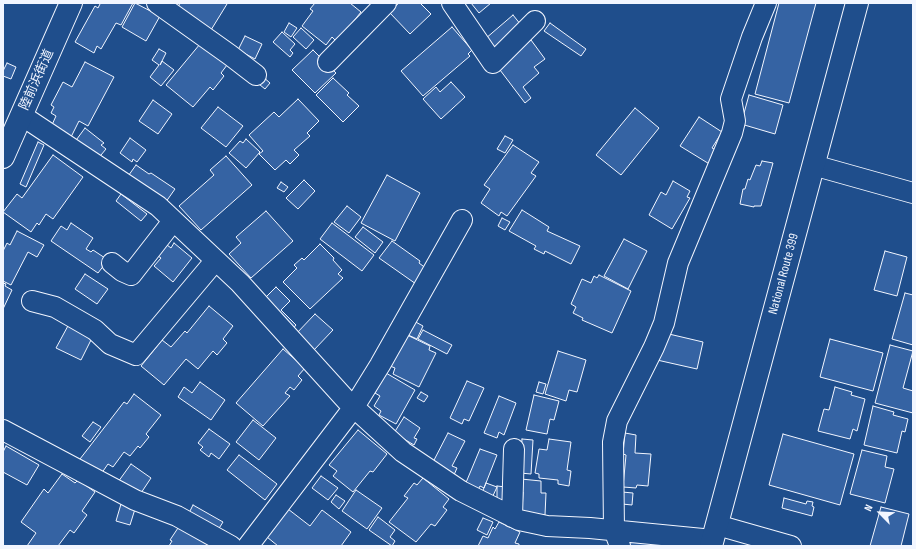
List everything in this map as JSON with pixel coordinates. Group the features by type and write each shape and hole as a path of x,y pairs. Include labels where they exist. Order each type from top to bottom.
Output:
{"main road":[{"name":"陸前浜街道","path":"3,157 70,3"},
{"name":"National Route 399","path":"714,537 857,3"}],"street":[{"path":"157,3 230,54 256,75"},
{"path":"328,62 386,3"},
{"path":"452,3 494,63 535,21"},
{"path":"617,538 613,442 618,421 664,323 678,263 732,133 735,120 731,99 752,37 766,3"},
{"path":"21,116 158,206 240,283 354,407 403,452 461,491 519,520 617,538 714,537 791,546"},
{"path":"813,165 913,193"},
{"path":"248,546 354,407 462,220"},
{"path":"112,263 130,275 174,221"},
{"path":"32,301 55,307 95,330 110,344 136,355 215,261"},
{"path":"3,430 135,500 178,516 230,546"},
{"path":"512,516 514,449"}],"building":[{"path":"99,3 133,3 121,25 116,23 101,49 97,46 94,53 75,42 95,6 98,8"},
{"path":"135,3 160,16 146,41 122,27"},
{"path":"180,3 227,4 211,30 177,9"},
{"path":"315,3 350,3 361,12 337,42 332,37 326,45 302,26 313,11 310,9"},
{"path":"399,3 420,3 431,14 410,34 389,12"},
{"path":"471,3 491,3 479,13"},
{"path":"779,3 816,3 789,103 755,94"},
{"path":"513,15 525,30 497,53 485,39"},
{"path":"289,23 297,28 291,37 284,32"},
{"path":"550,23 586,49 581,56 544,31"},
{"path":"452,27 472,50 468,54 470,56 423,96 401,71"},
{"path":"301,28 314,40 306,49 293,37"},
{"path":"282,32 295,44 290,50 293,53 290,57 273,42"},
{"path":"245,36 262,44 255,59 238,50"},
{"path":"531,40 545,59 534,67 539,73 523,87 531,98 525,103 497,66"},
{"path":"200,44 227,65 221,73 224,76 213,90 210,87 193,107 166,85"},
{"path":"159,49 166,53 162,61 174,70 161,86 150,77 159,65 152,60"},
{"path":"313,50 336,73 315,93 292,70"},
{"path":"85,62 114,77 88,126 79,121 70,139 51,127 56,116 51,113 54,107 51,105 63,82 72,87"},
{"path":"7,63 16,67 11,79 3,76 3,71"},
{"path":"254,69 270,83 265,89 249,76"},
{"path":"333,78 349,93 347,95 359,106 343,122 316,95"},
{"path":"451,82 465,97 441,119 423,99 436,87 440,92"},
{"path":"749,95 783,105 775,134 741,124"},
{"path":"298,99 319,121 307,133 310,136 294,150 299,155 290,164 286,160 275,170 259,154 263,151 249,135 274,112 279,117"},
{"path":"153,100 172,114 158,134 139,121"},
{"path":"218,107 243,126 226,147 201,128"},
{"path":"635,108 659,128 621,175 596,155"},
{"path":"699,117 722,132 712,148 720,152 711,165 680,146"},
{"path":"85,128 104,143 101,145 106,149 96,161 74,143"},
{"path":"505,136 513,140 505,153 497,149"},
{"path":"130,138 146,150 137,162 133,159 132,162 120,153"},
{"path":"246,139 260,152 246,168 229,153 240,141 243,143"},
{"path":"38,142 44,145 26,187 20,184"},
{"path":"513,145 539,162 531,173 536,176 507,216 501,212 499,216 481,203 490,189 484,185"},
{"path":"53,155 83,177 53,219 46,214 39,225 37,223 31,232 3,212 17,194 22,198"},
{"path":"226,156 252,185 201,230 179,206 214,175 210,170"},
{"path":"762,161 773,163 761,206 754,207 740,204 743,189 745,189 748,179 750,180 756,165 760,166"},
{"path":"136,165 175,189 163,206 126,179"},
{"path":"387,175 420,193 395,241 361,223"},
{"path":"304,180 315,191 298,209 286,198"},
{"path":"673,181 690,191 687,197 690,198 672,229 649,215 661,192 666,195"},
{"path":"281,182 288,187 284,192 277,188"},
{"path":"121,194 147,214 141,221 116,201"},
{"path":"347,206 361,217 349,233 334,222"},
{"path":"522,210 549,227 547,231 580,246 571,264 545,251 544,254 534,249 536,246 509,231"},
{"path":"266,211 293,241 251,278 229,254 241,243 236,237"},
{"path":"502,218 510,222 505,230 498,226"},
{"path":"71,223 93,238 86,249 91,252 93,250 108,260 98,273 51,241 61,226 67,230"},
{"path":"332,223 374,255 362,271 320,239"},
{"path":"363,227 383,242 375,253 355,237"},
{"path":"17,231 44,245 37,257 28,252 11,285 3,281 3,251 7,243 10,245"},
{"path":"624,239 647,251 628,289 604,276"},
{"path":"392,241 420,261 419,263 427,269 416,284 379,258"},
{"path":"174,243 192,258 173,282 154,266 161,258 158,256 167,245 171,248"},
{"path":"320,244 334,258 333,260 342,270 338,274 343,278 310,309 283,282 297,268 294,265 302,258 304,260"},
{"path":"885,251 907,257 897,296 874,290"},
{"path":"85,274 108,289 97,304 75,289"},
{"path":"599,275 631,291 612,333 582,320 583,318 573,313 576,307 571,304 582,279 591,283 594,276 597,278"},
{"path":"3,283 12,290 3,309"},
{"path":"276,287 290,301 281,310 296,325 291,331 265,298"},
{"path":"905,293 913,295 913,345 892,339"},
{"path":"209,306 233,326 223,339 227,343 217,355 213,351 198,369 186,359 164,385 141,366 162,340 171,347 185,331 187,333"},
{"path":"315,314 333,330 313,351 295,335"},
{"path":"412,320 423,326 417,339 406,334"},
{"path":"69,324 93,336 81,360 56,348"},
{"path":"423,330 452,345 447,354 418,339"},
{"path":"405,334 430,346 429,350 436,353 419,387 393,374 395,368 390,366"},
{"path":"669,334 703,342 697,369 657,360"},
{"path":"830,339 883,353 873,391 820,377"},
{"path":"890,345 913,351 903,388 913,391 913,413 875,403"},
{"path":"283,349 305,368 298,376 302,380 294,390 290,387 285,393 290,396 263,426 236,403"},
{"path":"558,351 586,360 577,392 569,390 566,401 545,394"},
{"path":"386,373 415,390 396,424 379,415 381,411 374,406 380,396 375,393"},
{"path":"467,381 484,388 469,421 464,419 462,424 450,418"},
{"path":"200,382 225,400 211,420 178,397 184,387 192,393"},
{"path":"539,382 546,384 543,394 536,392"},
{"path":"835,387 852,392 851,395 865,399 857,431 853,429 850,439 818,431 824,409 829,410"},
{"path":"421,392 428,396 424,402 417,398"},
{"path":"134,394 161,415 146,434 149,437 140,448 138,446 130,456 124,452 113,467 108,464 101,474 80,459 124,402 127,404"},
{"path":"534,395 559,401 554,420 550,419 547,434 526,430"},
{"path":"499,396 516,403 504,435 499,432 497,438 484,433"},
{"path":"873,406 894,412 893,415 908,419 905,432 902,431 897,453 864,445"},
{"path":"404,417 420,428 414,438 417,439 414,445 394,433"},
{"path":"253,420 276,438 259,460 236,442"},
{"path":"93,422 101,427 90,442 82,436"},
{"path":"209,429 230,444 219,459 211,453 209,457 200,450 203,447 198,443"},
{"path":"358,430 387,454 373,472 370,471 353,492 333,476 337,471 329,465"},
{"path":"448,433 465,441 452,466 457,468 454,475 432,464"},
{"path":"625,433 636,435 635,453 651,454 648,486 637,485 636,488 623,487 626,455 623,454"},
{"path":"783,434 854,454 840,505 769,485"},
{"path":"522,439 533,440 531,474 520,473"},
{"path":"549,439 571,442 567,470 571,471 569,486 558,484 558,480 539,478 539,474 535,473 539,449 547,450"},
{"path":"6,446 39,465 27,485 3,472 3,452"},
{"path":"480,449 497,455 484,488 480,486 478,490 465,485"},
{"path":"862,450 887,456 885,467 894,469 885,503 850,494"},
{"path":"239,455 277,484 265,500 227,470"},
{"path":"131,464 151,478 139,496 118,482"},
{"path":"62,474 75,483 78,480 95,492 82,511 87,515 74,533 70,530 58,546 27,546 36,533 21,522 44,489 48,493"},
{"path":"321,476 338,488 328,500 312,488"},
{"path":"423,478 449,499 443,507 447,510 435,526 431,524 416,542 389,522 408,498 404,496 414,483 417,485"},
{"path":"521,479 541,481 541,493 546,493 545,515 522,513 523,492 520,492"},
{"path":"486,483 497,487 491,500 481,495"},
{"path":"497,486 506,487 505,503 497,503"},
{"path":"356,490 382,508 367,529 342,511"},
{"path":"622,492 633,493 632,505 622,504"},
{"path":"336,495 345,501 339,509 331,502"},
{"path":"784,498 806,504 807,501 813,502 812,506 814,507 812,516 782,508"},
{"path":"121,504 135,509 130,525 116,521"},
{"path":"193,505 223,522 218,530 189,513"},
{"path":"881,507 909,514 901,546 870,546"},
{"path":"288,509 310,526 322,510 351,532 341,546 278,546 267,537"},
{"path":"378,517 395,530 390,537 395,541 392,546 369,530"},
{"path":"483,518 493,522 487,535 477,530"},
{"path":"499,522 520,532 515,543 519,544 519,546 478,546 483,536 488,538 493,527 495,529"},
{"path":"180,525 212,546 169,546 172,541 170,540"},
{"path":"630,540 668,544 668,546 629,546"}]}
